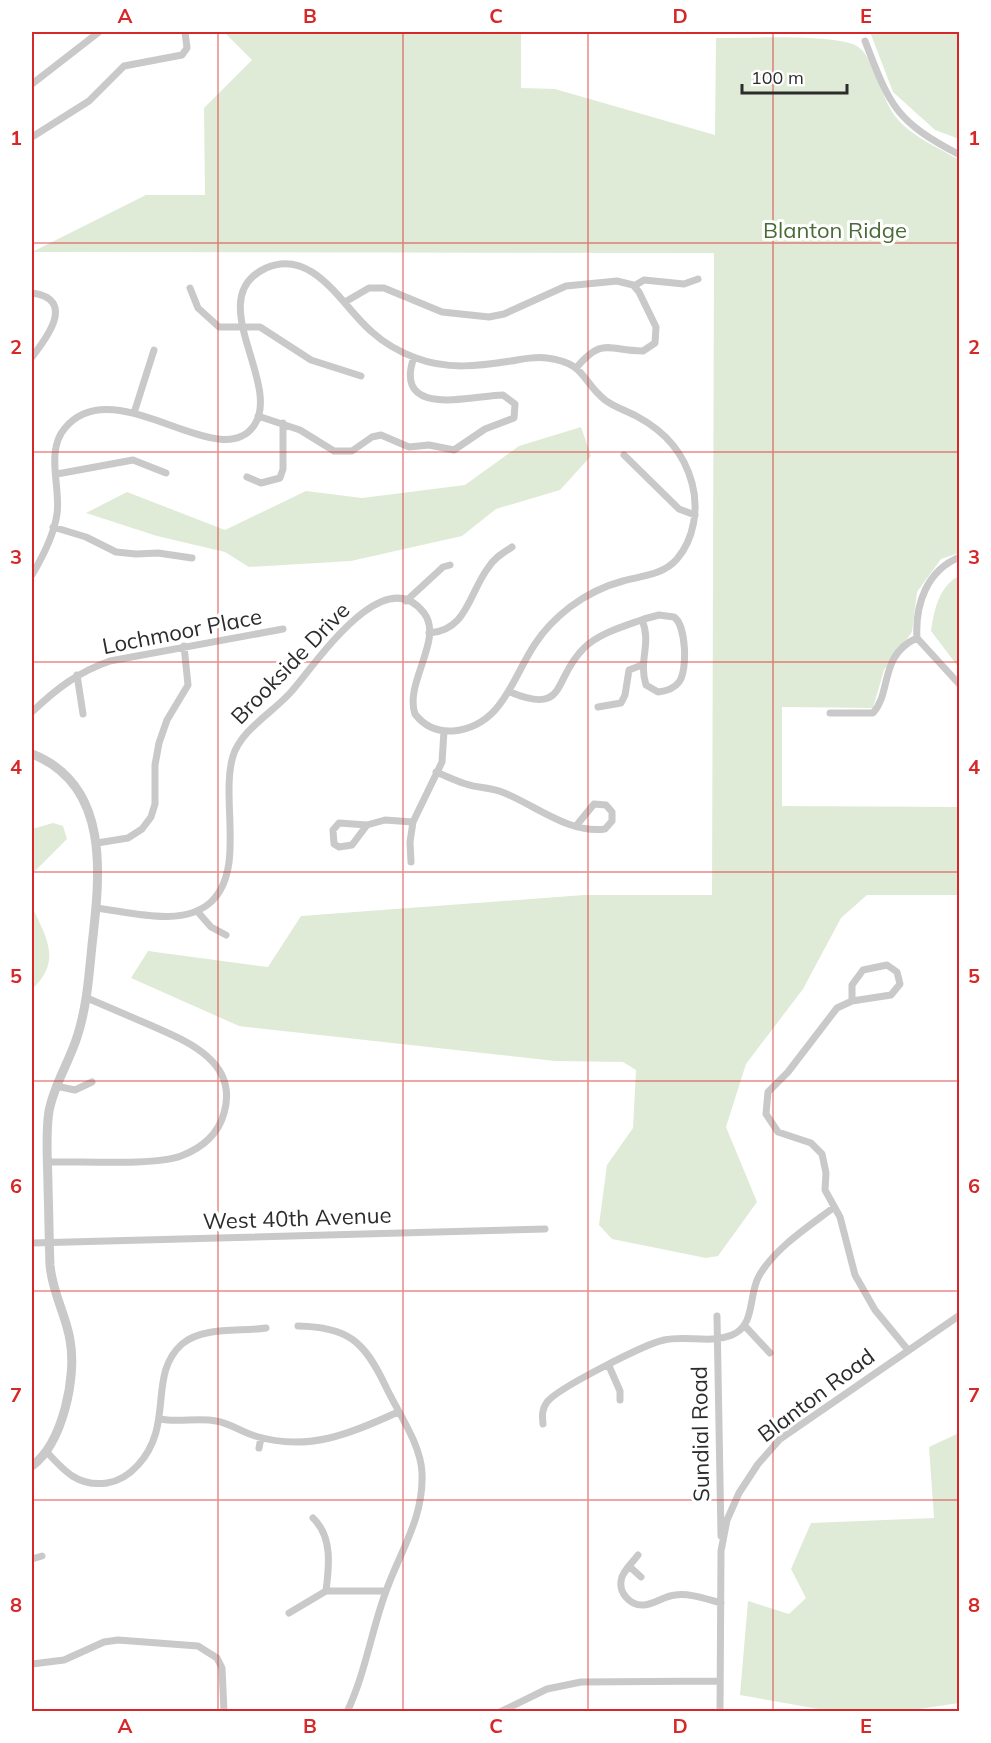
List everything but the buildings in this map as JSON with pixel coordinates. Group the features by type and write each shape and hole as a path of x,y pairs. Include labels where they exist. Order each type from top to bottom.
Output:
{"street":[{"path":"32,84 99,32"},
{"path":"32,137 86,103 124,66 185,53 187,45 185,32"},
{"path":"865,41 885,92 895,109 923,135 960,155"},
{"path":"32,575 41,560 57,514 56,447 61,432 72,420 87,411 134,412 213,439 227,440 247,434 261,407 243,327 241,306 245,288 259,273 277,265 295,265 311,272 326,283 373,333 392,347 414,357 438,364 461,366 546,358 576,368 586,376 605,400 638,417 673,443 692,483 695,515 688,541 669,566 657,573 595,592 554,621 534,645 510,692 500,706 483,720 462,729 444,731 427,726 414,710 415,686 429,633 425,614 413,602 406,601"},
{"path":"345,302 369,288 381,287 442,312 489,317 504,314 544,294 577,284 611,280 634,286 644,280 684,284 698,279"},
{"path":"576,368 589,353 600,346 643,351 655,343 657,327 634,286"},
{"path":"190,288 198,308 215,324 225,328 265,329 305,357 340,372 361,376"},
{"path":"32,293 50,302 55,318 53,329 32,357"},
{"path":"134,412 154,350"},
{"path":"258,416 300,430 328,449 346,452 381,435 409,447 429,446 454,450 485,429 514,418 515,404 503,395 447,400 423,395 416,389 410,375 414,357"},
{"path":"247,477 261,483 276,482 280,478 283,469 283,423"},
{"path":"624,455 679,509 695,515"},
{"path":"57,474 133,460 166,473"},
{"path":"53,527 86,537 116,552 158,553 192,558"},
{"path":"429,633 444,631 458,622 488,568 512,546"},
{"path":"960,557 937,571 925,591 918,610 917,638 960,685"},
{"path":"406,601 443,567 450,565"},
{"name":"Brookside Drive","path":"197,911 214,899 225,878 229,851 230,776 237,745 311,671 353,619 379,602 394,599 406,601"},
{"path":"510,692 534,701 548,699 557,690 570,666 585,647 601,637 642,620 664,615 680,622 683,631 683,674 673,688 654,691 646,686 642,665 647,640 642,620"},
{"name":"Lochmoor Place","path":"32,712 77,675 110,661 284,629"},
{"path":"830,713 873,713 878,705 892,662 906,644 917,638"},
{"path":"97,843 128,838 142,829 151,817 155,804 155,765 162,732 188,685 184,646"},
{"path":"598,707 614,706 621,702 626,695 629,670 642,665"},
{"path":"77,675 83,714"},
{"path":"411,862 410,842 413,822 444,751 444,731"},
{"path":"32,754 55,765 74,783 90,815 97,843 96,908 87,998 78,1036 56,1086 49,1113 48,1162 53,1280 66,1322 71,1360 62,1419 56,1437 32,1466"},
{"path":"436,772 468,785 500,791 576,826 605,829 612,821 612,812 606,805 594,804 576,826"},
{"path":"367,825 352,845 339,847 334,844 333,830 339,823 367,825 385,820 413,822"},
{"path":"96,908 176,916 197,911 211,927 226,935"},
{"path":"852,1001 852,985 863,970 887,964 897,972 900,984 891,995 852,1001 837,1008 827,1018 788,1072 768,1092 765,1103 768,1120 778,1132 811,1143 822,1154 826,1173 825,1190 840,1217 849,1258 864,1293 908,1350"},
{"path":"48,1162 180,1156 201,1147 215,1135 226,1104 223,1077 218,1066 203,1051 185,1040 87,998"},
{"path":"56,1086 75,1090 92,1082"},
{"path":"543,1424 543,1409 555,1395 662,1340 717,1340 735,1334 750,1315 760,1274 786,1246 833,1208"},
{"name":"West 40th Avenue","path":"32,1243 545,1229"},
{"name":"Blanton Road","path":"720,1712 722,1551 732,1508 766,1454 799,1425 960,1315"},
{"name":"Sundial Road","path":"717,1316 722,1551"},
{"path":"744,1325 770,1353"},
{"path":"298,1326 332,1328 350,1336 365,1349 398,1412 419,1457 422,1471 422,1493 409,1541 386,1591 366,1662 347,1712"},
{"path":"46,1451 68,1475 83,1482 98,1485 114,1482 129,1475 144,1458 154,1441 160,1419 165,1371 170,1358 184,1342 208,1333 266,1328"},
{"path":"609,1366 620,1391 620,1400"},
{"path":"160,1419 187,1422 214,1420 261,1438 286,1441 332,1440 349,1435 398,1412"},
{"path":"259,1448 261,1438"},
{"path":"313,1518 320,1526 328,1547 326,1591"},
{"path":"638,1555 621,1578 625,1596 637,1604 652,1603 667,1596 682,1594 721,1602"},
{"path":"32,1559 42,1556"},
{"path":"629,1566 641,1577"},
{"path":"289,1613 326,1591 386,1591"},
{"path":"32,1664 64,1660 104,1642 118,1640 198,1646 217,1658 222,1668 224,1712"},
{"path":"500,1712 547,1689 581,1682 720,1682"}],"green space":[{"name":"Blanton Ridge","path":"224,32 521,32 521,88 555,89 715,135 716,38 789,37 846,42 857,46 867,57 889,106 899,121 923,140 959,160 959,553 941,559 917,592 912,632 884,670 873,708 782,707 782,806 959,807 959,895 867,895 841,918 803,989 746,1064 726,1127 757,1202 718,1256 706,1258 612,1239 599,1225 607,1165 633,1128 636,1070 623,1062 555,1061 239,1026 131,978 148,951 268,967 301,916 584,895 712,895 714,253 32,252 146,195 205,195 204,108 252,60"},
{"path":"870,32 959,32 959,139 935,130 893,92"},
{"path":"581,427 591,456 560,490 496,509 462,536 351,561 249,567 225,552 157,536 86,513 127,492 225,530 306,491 362,498 465,485 519,446"},
{"path":"959,576 959,668 931,631 942,592 952,580"},
{"path":"53,823 63,826 67,839 32,874 32,829"},
{"path":"32,907 47,939 49,959 47,969 32,989"},
{"path":"959,1433 959,1703 906,1711 835,1712 740,1695 748,1601 789,1614 806,1598 791,1569 811,1523 934,1518 929,1447"}]}
